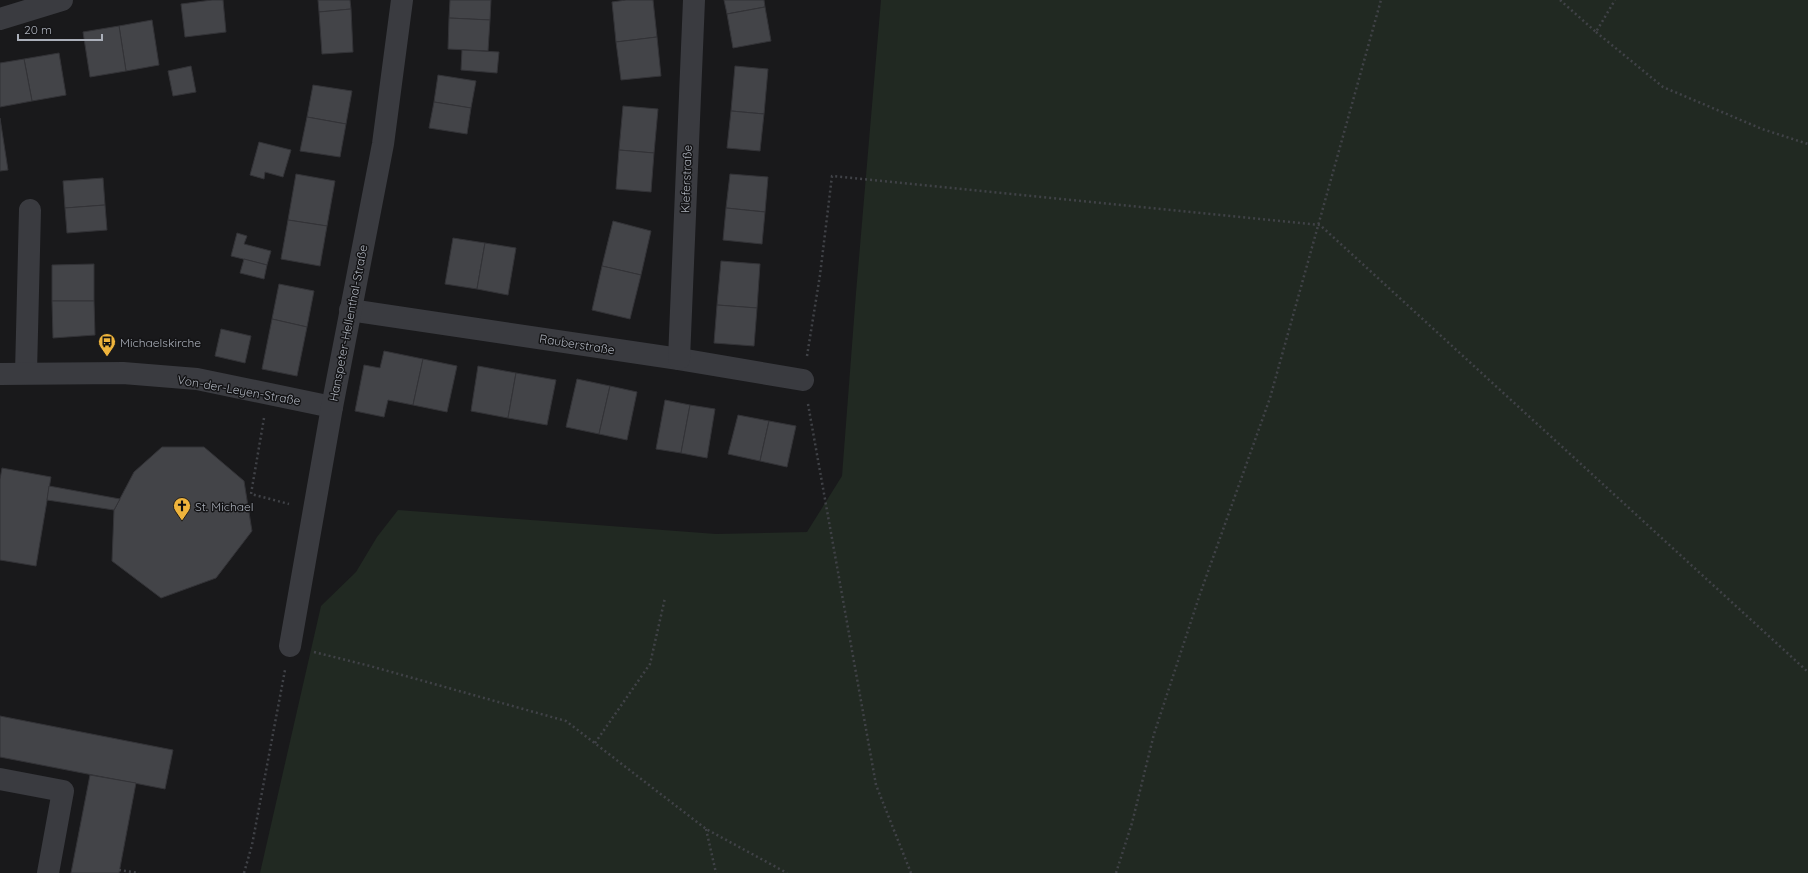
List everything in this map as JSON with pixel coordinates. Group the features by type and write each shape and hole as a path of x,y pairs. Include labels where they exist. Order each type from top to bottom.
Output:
{"street":[{"path":"0,19 62,0"},
{"name":"Hanspeter-Hellenthal-Straße","path":"290,646 332,407 383,144 402,0"},
{"name":"Kieferstraße","path":"679,359 694,0"},
{"path":"26,373 30,210"},
{"name":"Rauberstraße","path":"350,310 679,359 803,380"},
{"name":"Von-der-Leyen-Straße","path":"0,374 123,373 197,379 332,407"},
{"path":"0,779 63,791 48,873"}],"path":[{"path":"1116,873 1132,823 1154,734 1200,594 1270,398 1320,225 1380,0"},
{"path":"1560,0 1596,32 1663,87 1762,129 1808,144"},
{"path":"1596,32 1616,0"},
{"path":"912,873 876,785 803,380 820,275 832,176 1320,225 1808,672"},
{"path":"268,394 251,494 314,511"},
{"path":"595,743 650,664 665,598"},
{"path":"244,873 252,845 290,646 370,666 566,721 706,830 787,873"},
{"path":"706,830 716,873"},
{"path":"120,870 139,873"}],"shaded area":[{"path":"881,0 1808,0 1808,873 260,873 321,606 356,572 377,537 398,510 716,534 807,532 842,476"}],"building":[{"path":"223,0 226,32 185,37 181,4"},
{"path":"318,0 350,0 351,9 319,12"},
{"path":"450,0 491,0 490,20 449,18"},
{"path":"626,0 653,0 657,37 616,42 612,2"},
{"path":"724,0 764,0 765,7 727,14"},
{"path":"765,7 771,41 733,48 727,14"},
{"path":"351,9 353,52 322,54 319,12"},
{"path":"449,18 490,20 488,51 448,49"},
{"path":"152,20 159,65 126,71 119,26"},
{"path":"119,26 126,71 90,77 83,32"},
{"path":"657,37 661,76 621,80 616,42"},
{"path":"462,50 499,52 497,73 461,70"},
{"path":"59,53 66,95 32,101 24,59"},
{"path":"24,59 32,101 0,107 0,63"},
{"path":"191,66 196,92 173,96 168,71"},
{"path":"735,66 768,69 764,114 731,111"},
{"path":"438,75 476,81 471,108 434,102"},
{"path":"313,85 352,91 346,124 307,117"},
{"path":"434,102 471,108 467,134 429,128"},
{"path":"623,106 658,109 654,153 619,150"},
{"path":"731,111 764,114 760,151 727,148"},
{"path":"307,117 346,124 340,157 300,151"},
{"path":"0,118 8,170 0,171"},
{"path":"259,142 291,150 283,177 265,172 264,179 250,175"},
{"path":"619,150 654,153 651,192 616,189"},
{"path":"296,174 335,181 327,226 288,220"},
{"path":"730,174 768,177 765,212 726,208"},
{"path":"103,178 105,205 65,208 63,181"},
{"path":"105,205 107,230 67,233 65,208"},
{"path":"726,208 765,212 762,244 723,240"},
{"path":"288,220 327,226 320,266 281,259"},
{"path":"613,221 651,231 641,275 602,266"},
{"path":"237,233 247,236 244,244 271,251 267,265 231,256"},
{"path":"453,238 485,243 477,289 445,284"},
{"path":"485,243 516,248 508,295 477,289"},
{"path":"244,259 267,265 264,279 240,273"},
{"path":"721,261 760,264 757,308 717,305"},
{"path":"94,264 94,301 52,301 52,265"},
{"path":"602,266 641,275 630,319 592,310"},
{"path":"279,284 314,291 307,327 272,319"},
{"path":"52,301 94,301 95,335 53,338"},
{"path":"717,305 757,308 754,346 714,343"},
{"path":"272,319 307,327 297,376 262,369"},
{"path":"221,329 251,336 245,363 215,356"},
{"path":"384,351 423,359 413,405 388,400 384,417 355,411 364,365 380,368"},
{"path":"423,359 457,366 447,412 413,405"},
{"path":"478,366 516,373 508,418 471,411"},
{"path":"516,373 556,380 547,425 508,418"},
{"path":"577,379 610,386 599,434 566,427"},
{"path":"610,386 637,392 627,440 599,434"},
{"path":"665,400 690,405 681,453 656,449"},
{"path":"690,405 715,409 707,458 681,453"},
{"path":"738,415 769,421 760,461 728,454"},
{"path":"769,421 796,426 787,467 760,461"},
{"name":"St. Michael","path":"162,447 204,447 244,481 252,531 216,578 161,598 112,561 114,510 134,472"},
{"path":"2,468 51,477 36,566 0,560 0,479"},
{"path":"49,486 120,499 114,510 47,500"},
{"path":"0,716 173,750 165,789 0,757"},
{"path":"90,775 136,783 119,873 71,873"}],"place":[{"name":"Michaelskirche","path":"107,357"},
{"name":"St. Michael","path":"182,521"}]}
